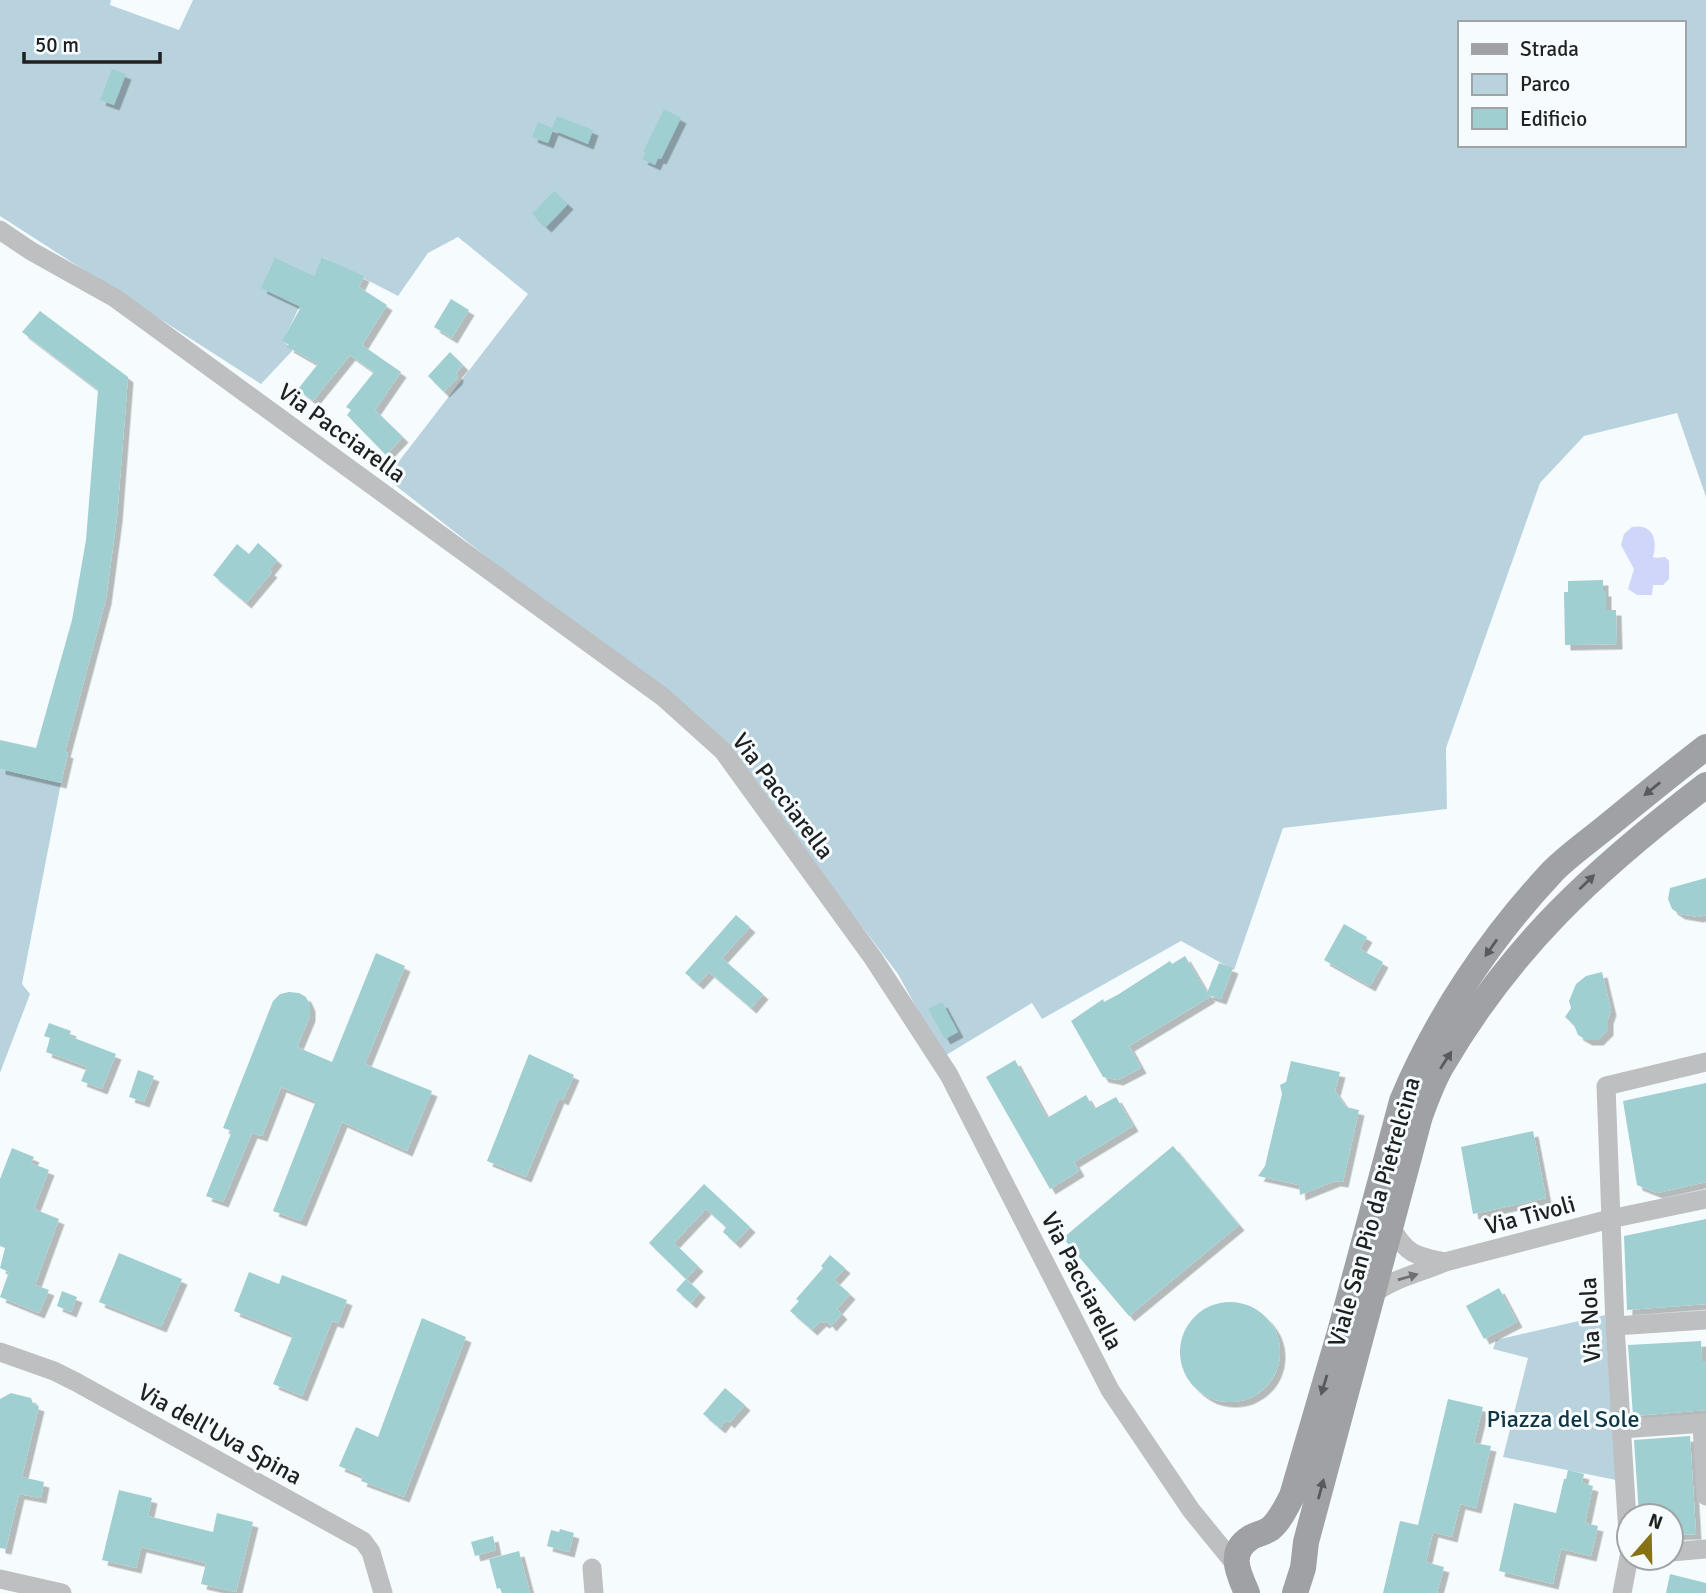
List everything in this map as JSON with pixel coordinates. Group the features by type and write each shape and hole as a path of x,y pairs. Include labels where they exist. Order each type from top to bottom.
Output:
{"main road":[{"name":"Viale San Pio da Pietrelcina","path":"1235,1564 1238,1551 1279,1520 1292,1496 1340,1332 1402,1101 1438,1028 1502,932 1554,869 1706,747"},
{"name":"Viale San Pio da Pietrelcina","path":"1295,1593 1420,1116 1440,1069 1510,964 1554,914 1647,830 1706,785"},
{"path":"1260,1534 1281,1531 1297,1544 1303,1555"},
{"path":"1235,1564 1247,1593"}],"street":[{"name":"Via Pacciarella","path":"0,230 30,251 126,306 663,697 723,751 873,958 949,1075 1110,1390 1191,1510 1235,1564"},
{"name":"Via Nola","path":"1626,1502 1615,1326 1606,1086 1706,1062"},
{"name":"Via Tivoli","path":"1373,1294 1392,1281 1445,1262 1610,1219 1706,1199"},
{"path":"1391,1227 1401,1245 1409,1251 1419,1257 1445,1262"},
{"path":"1615,1326 1706,1320"},
{"name":"Via dell'Uva Spina","path":"0,1352 54,1371 76,1382 363,1541 372,1552 383,1593"},
{"path":"1621,1429 1704,1423 1706,1496"},
{"path":"1202,1522 1223,1531 1260,1534"},
{"path":"1685,1551 1706,1549"},
{"path":"592,1568 594,1593"},
{"path":"1622,1593 1626,1572"},
{"path":"0,1578 62,1593"}],"green space":[{"path":"0,0 111,0 110,5 179,30 193,0 1706,0 1706,497 1677,413 1584,436 1540,483 1446,748 1447,809 1283,828 1234,970 1181,941 1042,1019 1032,1003 943,1057 898,974 720,740 386,478 528,294 458,237 428,253 398,296 323,257 283,341 293,350 261,384 0,216"},
{"path":"0,769 61,783 22,984 30,994 0,1073"},
{"name":"Piazza del Sole","path":"1605,1315 1616,1480 1503,1457 1528,1358 1493,1349 1496,1340"}],"water":[{"path":"1639,526 1649,530 1655,545 1653,557 1665,557 1669,561 1669,579 1663,585 1653,585 1652,595 1637,595 1628,589 1634,569 1621,545 1624,534 1632,527"}],"building":[{"path":"112,69 126,74 114,105 100,100"},
{"path":"664,109 681,118 661,159 658,158 655,165 642,159 646,152 643,152"},
{"path":"557,116 593,130 588,144 553,130 548,143 532,137 538,122 552,128"},
{"path":"554,191 568,204 546,227 532,214"},
{"path":"322,257 364,276 359,287 387,305 362,345 401,372 375,410 403,437 386,455 347,415 351,410 346,407 374,372 350,355 313,401 298,389 318,364 282,341 301,307 261,288 275,258 314,276"},
{"path":"451,299 469,310 452,338 434,327"},
{"path":"40,311 128,377 117,517 106,599 65,752 68,753 61,783 0,769 0,740 36,748 72,620 86,540 98,390 22,332"},
{"path":"450,352 463,365 456,373 457,379 444,392 428,376"},
{"path":"258,543 277,560 269,570 272,572 246,603 213,575 237,544 249,554"},
{"path":"1603,580 1606,610 1616,610 1617,644 1565,645 1564,592 1568,592 1568,581"},
{"path":"1706,878 1706,915 1698,917 1680,914 1672,909 1668,899 1670,888"},
{"path":"736,915 750,927 722,958 763,994 751,1008 709,972 698,984 685,973"},
{"path":"1344,924 1367,937 1360,949 1383,962 1370,986 1324,960"},
{"path":"376,953 405,966 365,1064 432,1091 407,1151 342,1122 301,1221 273,1211 316,1101 281,1087 262,1136 252,1133 223,1202 206,1196 232,1131 223,1128 273,1001 280,994 289,992 306,997 310,1016 297,1047 332,1062"},
{"path":"1185,956 1207,993 1219,963 1233,968 1221,999 1208,995 1210,997 1129,1046 1141,1068 1118,1080 1103,1077 1071,1021 1103,999 1104,1002 1170,961 1172,964"},
{"path":"1602,972 1611,1010 1608,1030 1598,1040 1587,1040 1578,1035 1574,1025 1565,1017 1571,1008 1569,1001 1576,984 1586,976"},
{"path":"942,1002 958,1032 945,1039 928,1009"},
{"path":"49,1023 71,1031 69,1036 116,1054 102,1089 81,1081 87,1067 46,1052 50,1038 44,1036"},
{"path":"529,1054 574,1075 563,1100 559,1098 526,1177 487,1161"},
{"path":"1015,1060 1047,1118 1086,1095 1094,1109 1116,1097 1133,1126 1074,1162 1079,1171 1050,1189 986,1077"},
{"path":"1291,1061 1340,1072 1335,1091 1346,1107 1359,1110 1343,1182 1335,1181 1300,1195 1299,1185 1258,1176 1265,1166 1282,1094 1280,1085 1286,1082"},
{"path":"138,1070 154,1076 144,1102 129,1097"},
{"path":"1706,1083 1706,1182 1657,1193 1637,1185 1623,1101"},
{"path":"1533,1131 1546,1198 1473,1214 1461,1147"},
{"path":"1173,1146 1239,1225 1129,1316 1063,1238"},
{"path":"12,1148 34,1157 31,1163 49,1170 34,1209 59,1219 35,1285 49,1290 39,1313 0,1297 9,1272 0,1268 5,1248 0,1246 0,1179"},
{"path":"704,1184 750,1227 735,1243 723,1232 726,1227 706,1209 674,1243 698,1266 686,1279 649,1243"},
{"path":"1706,1219 1706,1304 1627,1310 1624,1236"},
{"path":"119,1253 182,1279 161,1327 99,1302"},
{"path":"830,1255 845,1268 834,1280 850,1294 837,1309 842,1314 831,1326 827,1321 821,1321 812,1330 790,1311"},
{"path":"249,1272 279,1284 282,1275 347,1300 338,1323 332,1321 302,1396 273,1384 293,1335 234,1311"},
{"path":"686,1279 700,1292 691,1303 676,1290"},
{"path":"1499,1288 1517,1322 1484,1339 1466,1306"},
{"path":"62,1291 77,1297 71,1312 57,1306"},
{"path":"1230,1302 1249,1306 1265,1317 1276,1333 1280,1352 1276,1371 1265,1387 1249,1398 1230,1402 1211,1398 1195,1387 1184,1371 1180,1352 1184,1333 1195,1317 1211,1306"},
{"path":"422,1318 466,1337 404,1497 361,1481 363,1476 339,1466 356,1427 378,1437"},
{"path":"1701,1341 1702,1361 1706,1361 1706,1410 1633,1416 1628,1345"},
{"path":"725,1388 745,1405 729,1423 726,1420 720,1428 703,1414"},
{"path":"11,1393 31,1398 33,1404 39,1406 22,1477 44,1482 41,1498 19,1494 6,1549 0,1548 0,1399"},
{"path":"1448,1399 1483,1407 1474,1443 1491,1446 1476,1508 1460,1504 1452,1537 1433,1532 1426,1562 1444,1567 1437,1593 1383,1593 1400,1521 1418,1525"},
{"path":"1690,1436 1696,1534 1685,1534 1685,1502 1638,1502 1634,1440"},
{"path":"1568,1470 1584,1474 1582,1483 1593,1486 1585,1523 1598,1526 1591,1556 1561,1549 1553,1584 1499,1571 1514,1503 1556,1513"},
{"path":"119,1490 152,1498 148,1516 213,1532 217,1513 253,1522 236,1592 201,1584 206,1563 141,1547 136,1568 102,1560"},
{"path":"560,1529 574,1533 569,1552 547,1546 551,1530 559,1532"},
{"path":"493,1536 496,1550 475,1556 471,1542"},
{"path":"519,1551 530,1593 502,1593 500,1588 497,1589 489,1559"},
{"path":"1670,1574 1706,1583 1706,1593 1666,1593"}]}
